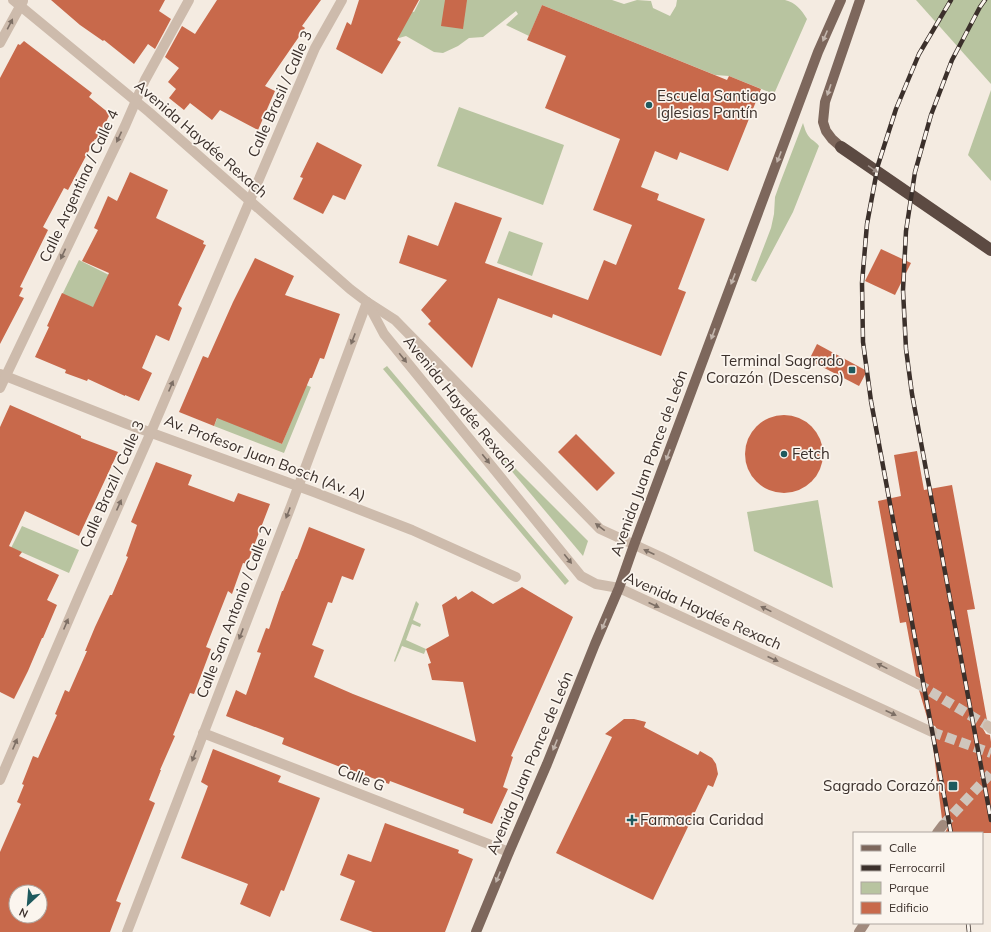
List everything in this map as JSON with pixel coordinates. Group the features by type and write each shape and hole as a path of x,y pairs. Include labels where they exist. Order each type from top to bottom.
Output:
{"highway":[{"path":"841,147 991,250"}],"main road":[{"name":"Avenida Juan Ponce de León","path":"476,932 619,588 818,52 841,0"},
{"path":"841,147 826,131 823,122 825,102 860,0"}],"street":[{"name":"Calle Argentina / Calle 4","path":"0,388 3,375 125,126 145,80 189,0"},
{"name":"Calle Brasil / Calle 3","path":"250,201 315,48 342,0"},
{"name":"Avenida Haydée Rexach","path":"19,2 350,289 395,320 600,529 918,684"},
{"path":"0,43 19,2"},
{"name":"Calle Brazil / Calle 3","path":"0,780 78,598 152,432 250,201"},
{"name":"Avenida Haydée Rexach","path":"367,302 384,334 581,576 596,584 619,588 932,732"},
{"name":"Calle San Antonio / Calle 2","path":"127,932 367,302"},
{"name":"Av. Profesor Juan Bosch (Av. A)","path":"3,375 128,424 298,486 412,530 516,577"},
{"name":"Calle G","path":"203,733 508,852"}],"green space":[{"path":"420,0 612,0 624,4 637,0 651,1 653,8 670,16 676,6 677,0 785,0 798,7 807,19 774,94 729,76 715,75 542,5 529,36 506,25 518,14 516,11 483,37 469,38 458,46 443,53 434,52 406,36 399,38 396,33 407,10 414,12"},
{"path":"916,0 991,0 991,84"},
{"path":"991,90 991,181 968,155"},
{"path":"459,107 564,145 543,205 437,166"},
{"path":"803,123 808,135 819,146 793,212 756,282 751,280 771,228 775,197"},
{"path":"509,231 543,243 532,276 497,263"},
{"path":"79,260 129,285 113,318 62,295"},
{"path":"387,366 569,581 565,585 383,369"},
{"path":"306,385 311,387 284,453 214,426 228,393 246,429 282,444"},
{"path":"506,459 588,541 583,556 504,462"},
{"path":"818,500 833,588 754,551 747,512"},
{"path":"22,526 79,550 69,573 11,548"},
{"path":"416,601 419,604 413,620 421,624 420,627 412,624 406,640 426,649 424,654 402,646 395,662 394,661"}],"building":[{"path":"51,0 165,0 159,11 171,19 155,49 148,44 134,64 104,40 103,41 80,25"},
{"path":"217,0 321,0 302,26 305,28 265,86 275,91 258,130 220,110 212,120 190,103 184,110 169,98 176,89 168,82 179,68 165,57 182,26 195,34"},
{"path":"359,0 419,0 397,40 401,42 382,74 336,49 347,22 351,25"},
{"path":"445,0 467,0 463,29 441,26"},
{"path":"542,5 727,80 729,76 761,89 728,171 680,152 677,160 655,151 641,187 659,194 657,200 705,219 678,289 686,292 661,356 553,314 552,318 498,298 472,368 428,324 431,321 421,310 447,280 399,263 408,235 438,246 455,202 502,218 485,263 588,300 604,260 616,265 632,225 593,210 620,139 545,108 566,56 527,40"},
{"path":"24,41 92,93 89,97 110,114 68,190 64,188 43,227 48,230 20,287 23,288 19,296 24,298 0,344 0,78 18,44 20,45"},
{"path":"317,142 362,165 345,200 333,195 323,214 293,199 303,178 300,177"},
{"path":"130,172 168,190 156,218 204,241 203,244 206,245 178,305 182,308 169,341 156,335 142,368 152,373 139,401 88,379 87,381 65,373 66,370 35,357 49,327 47,326 62,293 93,307 109,273 82,261 98,230 94,228 108,196 117,201"},
{"path":"881,249 911,263 895,295 865,281"},
{"path":"255,258 294,276 285,295 340,314 324,359 320,358 312,378 310,378 282,444 217,418 214,426 179,412 203,356 208,358"},
{"path":"817,344 867,371 859,386 809,360"},
{"path":"10,405 81,436 81,438 118,452 79,536 25,511 9,546 22,552 19,556 59,575 47,600 57,605 14,699 0,692 0,427"},
{"name":"Fetch","path":"784,415 799,418 806,422 816,432 820,439 823,454 820,469 816,476 806,486 799,490 784,493 769,490 762,486 752,476 748,469 745,454 748,439 752,432 762,422 769,418"},
{"path":"576,434 615,473 597,491 558,452"},
{"path":"917,451 924,490 952,485 975,609 967,610 987,720 983,722 982,727 986,734 990,735 991,742 991,833 946,832 949,825 947,820 942,819 932,738 938,735 938,731 935,726 929,724 919,690 924,687 924,683 923,680 916,676 906,622 900,623 878,501 901,496 894,455"},
{"path":"156,462 192,475 188,485 234,502 238,493 270,504 247,564 243,563 232,594 228,591 206,647 211,649 194,694 190,693 173,735 175,736 149,800 155,803 116,901 121,903 110,932 0,932 0,852 21,804 17,802 24,785 22,784 33,756 38,758 57,715 55,714 65,690 69,692 87,651 85,651 95,627 110,595 112,595 128,557 126,556 137,525 131,522"},
{"path":"309,527 365,549 353,580 342,576 332,603 328,602 312,645 324,650 314,677 353,694 476,742 463,682 432,680 428,664 431,663 426,649 449,636 442,605 456,596 458,600 472,591 493,604 522,587 573,617 511,756 513,757 503,787 508,789 492,824 463,813 464,809 390,781 389,784 364,775 363,776 282,744 284,738 226,716 236,690 246,695 261,653 257,652 266,628 269,629 282,591 297,559"},
{"name":"Farmacia Caridad","path":"624,719 634,719 646,722 644,727 698,755 700,751 712,758 716,764 718,774 713,787 708,785 653,900 556,853 612,737 605,734"},
{"path":"213,749 281,776 278,782 320,798 284,891 281,890 270,917 240,904 248,884 181,858 208,786 201,782"},
{"path":"385,823 459,850 458,853 473,859 445,932 373,932 340,920 355,881 340,875 348,854 371,862"}],"tunnel":[{"path":"918,684 988,726"},
{"path":"932,732 991,753"},
{"path":"943,825 991,773"}],"railway":[{"path":"951,0 919,54 896,109 878,165 867,224 862,283 863,342 871,401 951,832"},
{"path":"985,0 952,60 931,115 915,172 906,231 903,290 906,349 912,394 991,820"},
{"path":"968,924 969,932"}],"place":[{"name":"Escuela Santiago Iglesias Pantín","path":"649,105"},
{"name":"Terminal Sagrado Corazón (Descenso)","path":"852,370"},
{"name":"Fetch","path":"784,454"},
{"name":"Sagrado Corazón","path":"953,786"},
{"name":"Farmacia Caridad","path":"632,820"}]}
